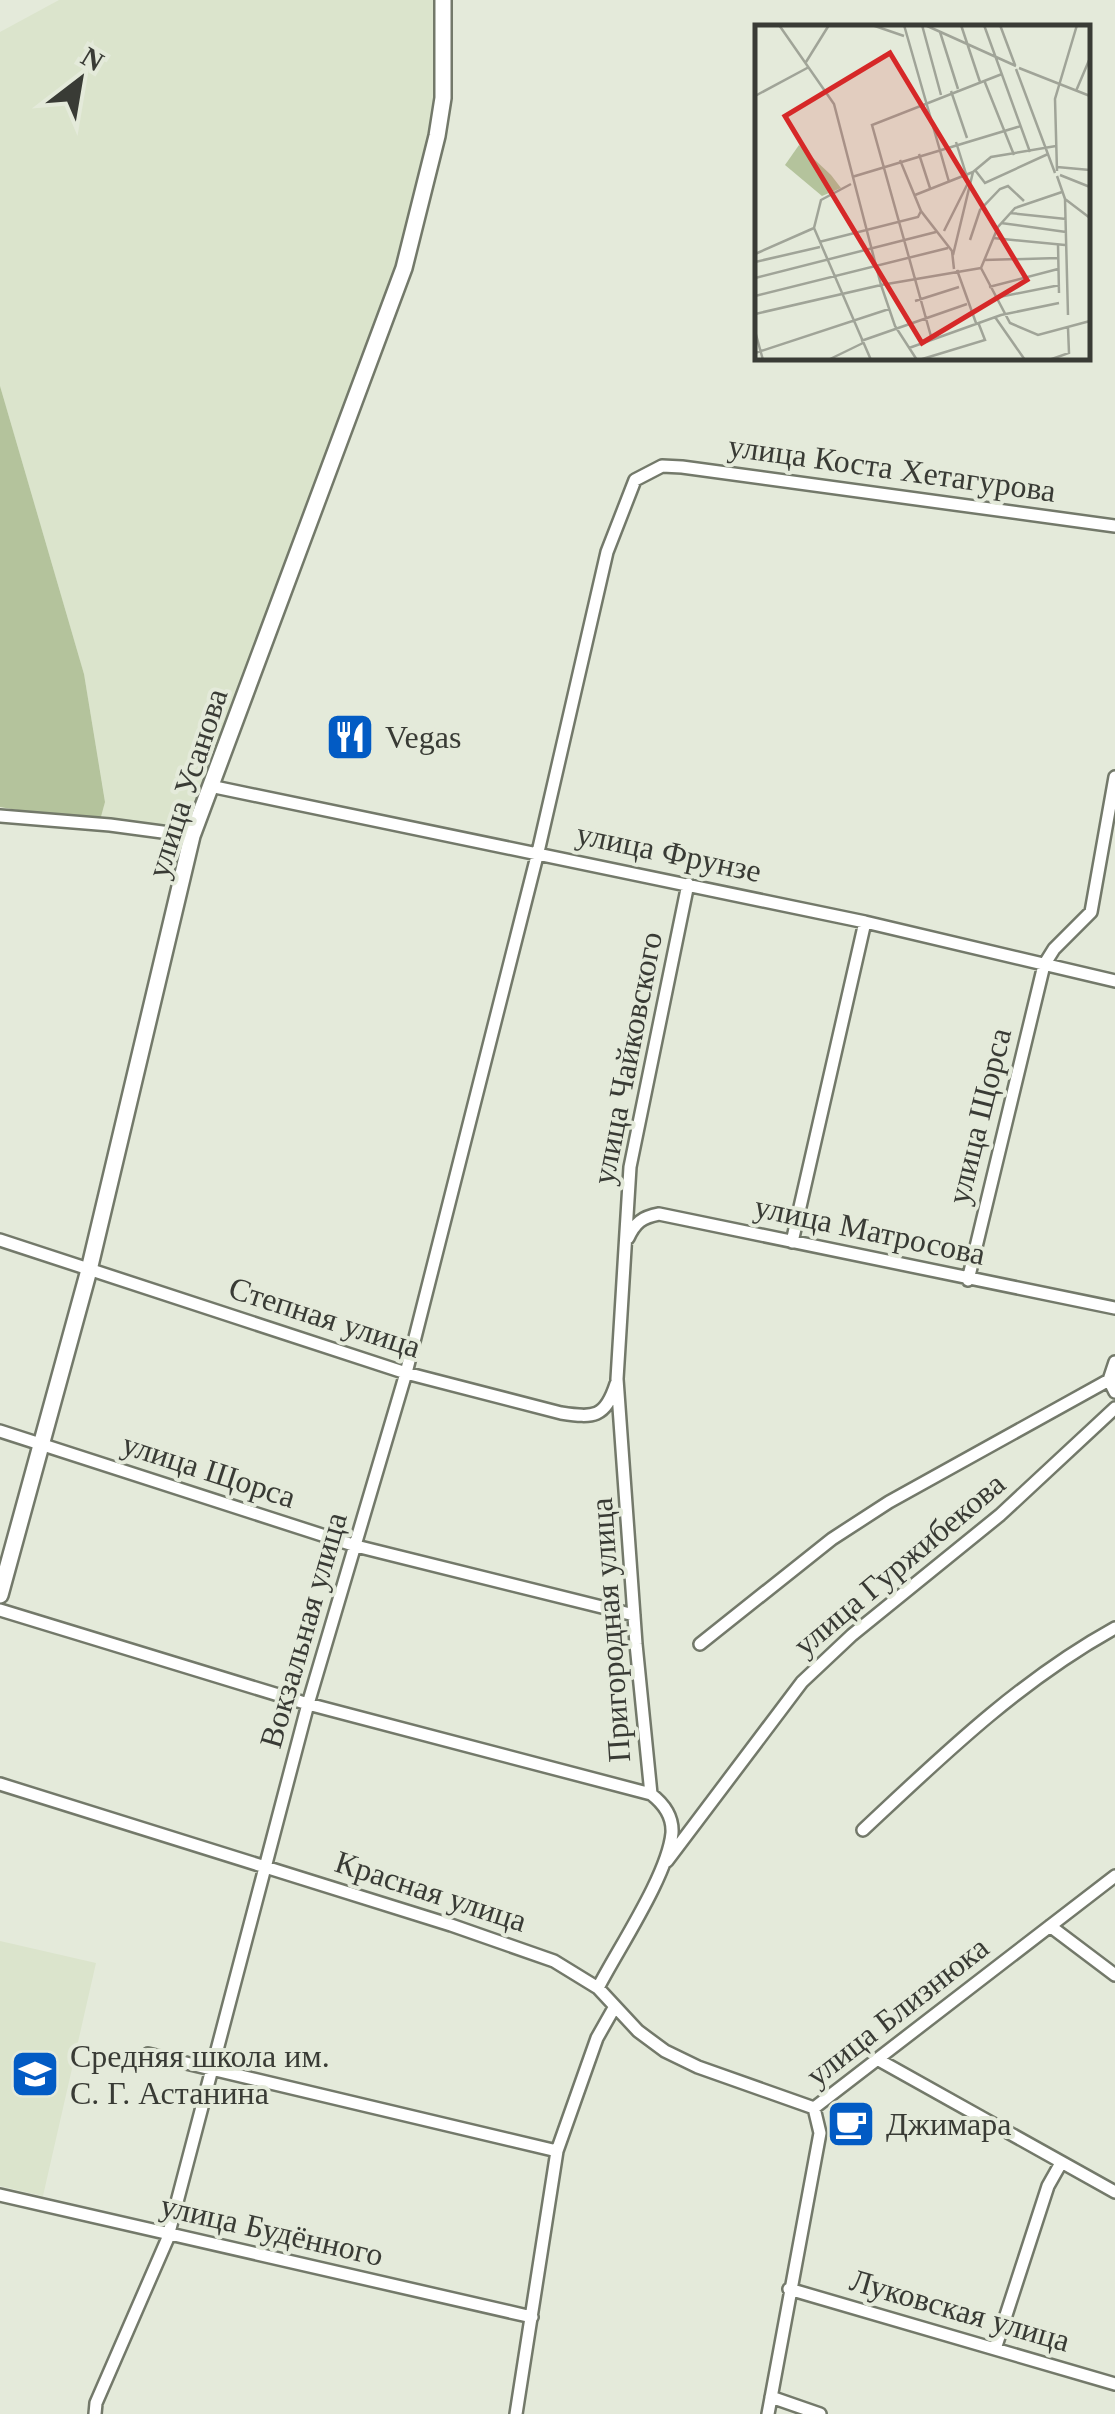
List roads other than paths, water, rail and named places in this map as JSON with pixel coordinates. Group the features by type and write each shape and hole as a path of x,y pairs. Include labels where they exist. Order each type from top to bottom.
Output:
{"main road":[{"name":"улица Усанова","path":"0,1595 88,1270 192,836 404,268 440,117 445,57 443,0"}],"street":[{"name":"улица Коста Хетагурова","path":"662,466 1115,526"},
{"name":"Вокзальная улица","path":"95,2414 96,2403 169,2234 308,1704 406,1373 538,852 608,552 635,480 662,466"},
{"path":"1044,965 1090,912 1115,777"},
{"name":"улица Фрунзе","path":"210,786 865,922 1115,981"},
{"path":"0,816 192,836"},
{"name":"улица Чайковского","path":"626,1242 630,1166 688,884"},
{"path":"792,1242 865,922"},
{"name":"улица Щорса","path":"968,1280 1044,965"},
{"name":"улица Матросова","path":"626,1242 634,1226 646,1216 659,1214 1115,1308"},
{"name":"Степная улица","path":"0,1240 406,1373 584,1416 600,1413 610,1401 617,1379"},
{"name":"Пригородная улица","path":"598,1988 660,1870 672,1834 670,1816 651,1794 634,1615 617,1379 626,1242"},
{"path":"1112,1386 1115,1362"},
{"name":"улица Гуржибекова","path":"700,1644 832,1539 889,1502 1112,1386"},
{"name":"улица Гуржибекова","path":"660,1870 802,1682 852,1636 1000,1516 1115,1408"},
{"name":"улица Щорса","path":"0,1431 356,1546 634,1615"},
{"path":"0,1610 308,1704 651,1794"},
{"path":"862,1830 976,1725 1115,1628"},
{"name":"Красная улица","path":"0,1784 521,1948 577,1973 598,1988 614,2008 665,2051 698,2068 814,2108"},
{"name":"улица Близнюка","path":"768,2414 820,2133 814,2108 1115,1876"},
{"path":"1050,1926 1115,1975"},
{"path":"516,2414 557,2151 598,2038 614,2008"},
{"path":"148,2054 557,2151"},
{"path":"877,2059 1115,2192"},
{"path":"995,2349 1048,2186 1061,2162"},
{"name":"улица Будённого","path":"0,2195 532,2317"},
{"name":"Луковская улица","path":"789,2289 1115,2384"},
{"path":"771,2397 820,2414"}],"place":[{"name":"Vegas","path":"350,737"},
{"name":"Средняя школа им. C. Г. Астанина","path":"35,2074"},
{"name":"Джимара","path":"851,2124"}]}
